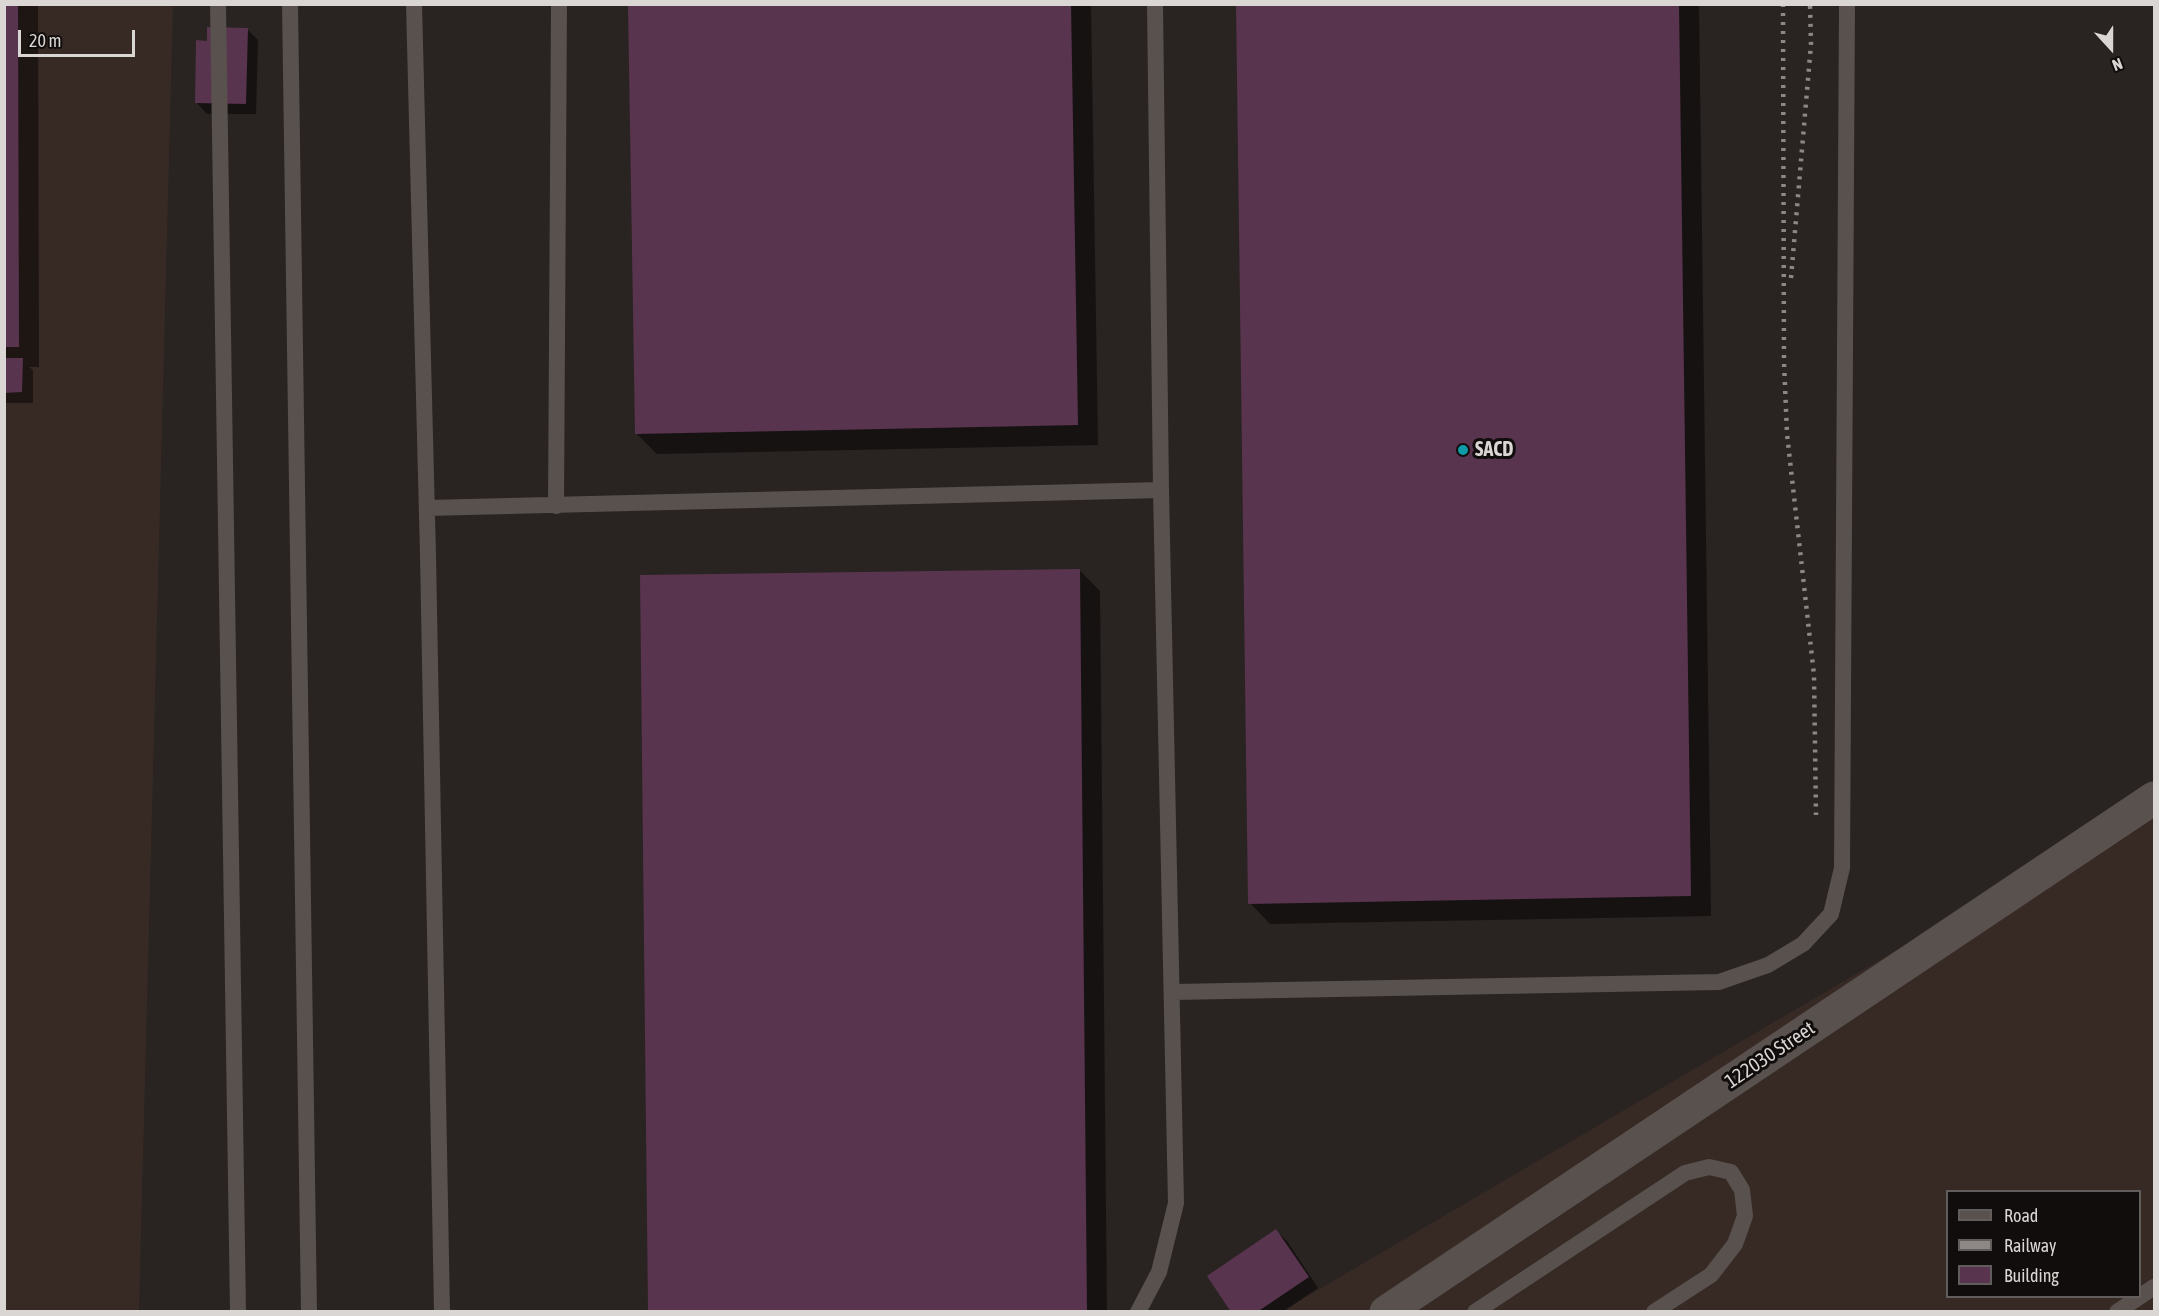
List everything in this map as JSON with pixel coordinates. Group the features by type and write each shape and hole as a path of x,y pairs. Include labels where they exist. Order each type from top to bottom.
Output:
{"street":[{"name":"122030 Street","path":"1386,1311 2154,798"}],"lane":[{"path":"218,4 238,1311"},
{"path":"290,4 309,1311"},
{"path":"414,4 427,508 442,1311"},
{"path":"556,506 559,4"},
{"path":"1138,1311 1159,1272 1176,1203 1161,490 1155,4"},
{"path":"1173,992 1719,982 1768,965 1803,944 1831,914 1842,868 1847,4"},
{"path":"427,508 1161,490"},
{"path":"1475,1311 1685,1173 1709,1167 1731,1173 1742,1190 1745,1216 1735,1244 1711,1275 1654,1311"},
{"path":"2141,1295 2154,1287"},
{"path":"2117,1311 2137,1298"}],"shaded area":[{"path":"5,5 173,5 139,1311 5,1312"},
{"path":"2154,799 2154,1311 1282,1311"}],"building":[{"path":"4,4 18,4 19,347 4,347"},
{"path":"628,4 1071,4 1078,425 635,434"},
{"name":"SACD","path":"1236,4 1679,4 1691,896 1248,904"},
{"path":"207,27 248,28 246,104 195,103 196,40 207,41"},
{"path":"4,358 23,358 22,392 4,393"},
{"path":"1080,569 1087,1312 648,1312 640,575"},
{"path":"1276,1229 1309,1277 1257,1312 1231,1312 1207,1276"}],"railway":[{"path":"1783,4 1784,362 1787,434 1814,675 1816,815"},
{"path":"1791,278 1811,44 1810,4"}],"place":[{"name":"SACD","path":"1463,450"}]}
